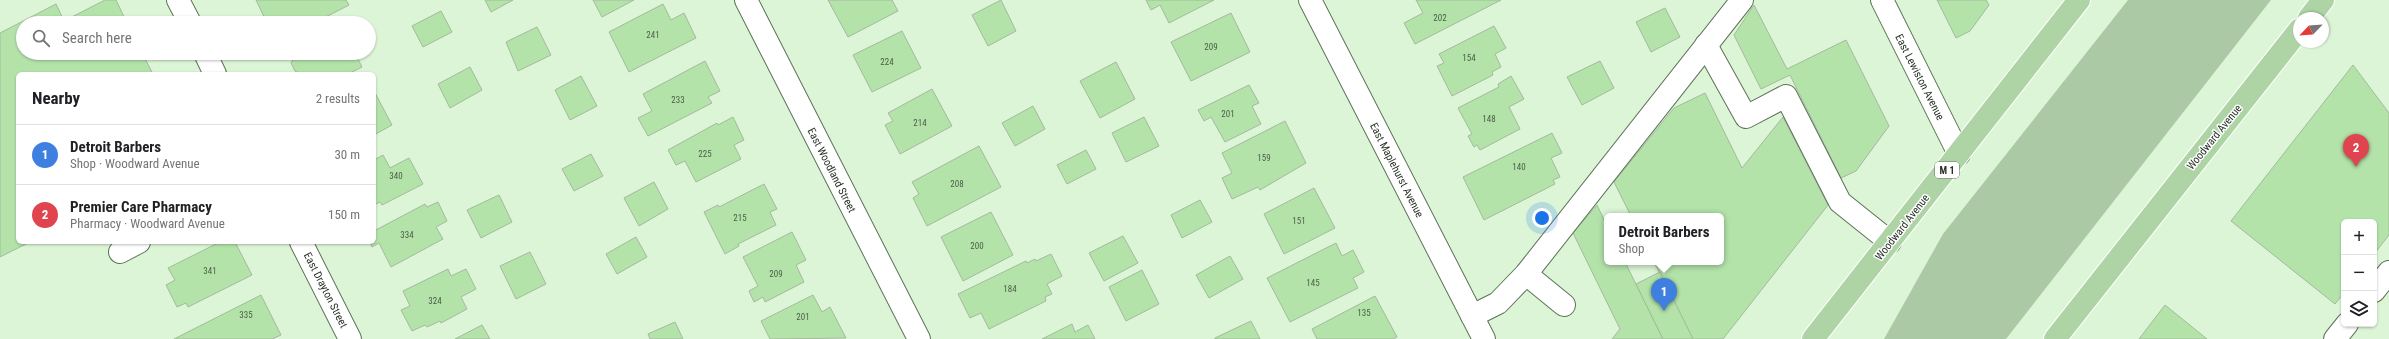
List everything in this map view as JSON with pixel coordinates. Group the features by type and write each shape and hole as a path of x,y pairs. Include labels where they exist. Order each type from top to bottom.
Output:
{"main road":[{"name":"Woodward Avenue","path":"1813,339 1960,154 2079,0"},
{"path":"2314,12 2323,0"},
{"name":"Woodward Avenue","path":"2055,339 2293,38"}],"street":[{"path":"178,0 186,16"},
{"name":"East Woodland Street","path":"746,0 919,339"},
{"name":"East Maplehurst Avenue","path":"1310,0 1484,339"},
{"path":"1472,316 1498,303 1526,274 1742,0"},
{"name":"East Lewiston Avenue","path":"1882,0 1960,154"},
{"path":"1706,45 1746,117 1786,96 1840,202 1890,242"},
{"path":"208,60 214,72"},
{"path":"120,252 136,244"},
{"name":"East Drayton Street","path":"301,244 350,339"},
{"path":"2377,287 2389,272"},
{"path":"1526,274 1564,305"},
{"path":"2336,339 2345,327"}],"green space":[{"path":"2128,0 2271,0 2006,339 1884,339 1943,234"}],"building":[{"path":"105,0 116,0 124,16 74,16"},
{"path":"256,0 346,0 349,5 328,16 264,16"},
{"path":"485,0 513,0 491,12"},
{"path":"593,0 634,0 602,17"},
{"path":"828,0 892,0 898,11 848,37"},
{"path":"1001,0 1016,31 988,46 972,15"},
{"path":"1146,0 1214,0 1169,23 1160,5 1151,10"},
{"path":"1416,0 1501,0 1415,44 1404,23 1423,13"},
{"path":"1937,0 1986,0 1989,5 1970,31 1956,38"},
{"path":"56,4 62,16 33,16"},
{"path":"663,4 671,20 684,13 696,38 629,72 609,32"},
{"path":"1754,5 1787,69 1846,40 1889,126 1856,171 1841,178 1790,75 1761,89 1734,35"},
{"path":"1665,8 1680,37 1651,52 1636,22"},
{"path":"441,11 452,32 423,47 412,26"},
{"path":"1231,13 1250,52 1191,81 1171,42"},
{"path":"16,25 16,60 146,60 152,72 16,72 16,244 26,244 0,257 0,33"},
{"path":"1494,26 1506,48 1495,54 1501,67 1492,72 1493,75 1452,96 1437,66 1444,63 1439,54"},
{"path":"537,27 551,55 518,71 506,42"},
{"path":"902,31 921,68 872,92 853,55"},
{"path":"293,60 358,60 362,67 352,72 297,72 291,63"},
{"path":"705,61 720,91 708,97 712,103 648,136 638,118 652,111 643,94"},
{"path":"1600,61 1614,88 1582,105 1567,77"},
{"path":"1116,62 1135,99 1100,118 1080,81"},
{"path":"2353,65 2389,113 2389,235 2377,250 2377,219 2341,219 2341,297 2335,304 2231,221"},
{"path":"470,67 482,90 450,108 438,84"},
{"path":"581,76 597,106 570,120 555,90"},
{"path":"1511,76 1524,99 1509,107 1520,129 1480,150 1477,145 1474,147 1468,136 1472,134 1458,108 1499,87 1498,84"},
{"path":"1249,85 1259,103 1252,106 1261,124 1225,142 1211,117 1204,121 1198,110"},
{"path":"932,89 952,126 900,154 885,125 893,121 888,113"},
{"path":"1705,93 1742,168 1783,117 1828,205 1723,339 1693,339 1656,265 1724,265 1724,213 1630,213 1614,182 1674,108"},
{"path":"376,95 392,125 376,134"},
{"path":"1033,106 1045,129 1015,146 1002,123"},
{"path":"733,117 744,140 734,145 741,159 696,182 685,161 676,165 668,150 717,123 718,125"},
{"path":"1144,117 1159,146 1126,162 1112,133"},
{"path":"1285,121 1306,163 1260,190 1258,187 1232,199 1222,178 1232,173 1222,153"},
{"path":"1552,133 1562,153 1551,158 1560,177 1553,180 1555,184 1484,220 1463,177"},
{"path":"979,146 1001,187 927,226 913,198 919,194 912,182"},
{"path":"1086,150 1096,169 1067,184 1057,165"},
{"path":"591,154 603,176 574,191 562,169"},
{"path":"383,155 390,168 409,158 423,184 382,205 380,202 376,204 376,159"},
{"path":"654,182 668,209 639,226 624,198"},
{"path":"764,184 777,209 770,212 776,225 738,244 739,246 725,254 704,212 718,205 719,207"},
{"path":"1314,188 1335,228 1284,254 1264,214"},
{"path":"499,195 512,222 481,238 467,210"},
{"path":"1200,200 1212,222 1182,238 1171,215"},
{"path":"438,202 447,221 436,227 443,239 391,267 379,243 372,247 371,244 376,244 376,230 425,204 427,207"},
{"path":"1597,205 1604,220 1604,265 1626,265 1663,339 1612,339 1620,329 1573,233"},
{"path":"991,212 1013,255 963,281 941,237"},
{"path":"792,232 806,260 796,265 804,282 765,302 763,297 754,302 749,291 758,286 743,257"},
{"path":"1123,236 1138,263 1104,281 1089,253"},
{"path":"636,237 647,257 617,274 606,254"},
{"path":"1336,243 1342,256 1353,250 1364,272 1353,278 1358,288 1290,322 1267,278"},
{"path":"216,244 236,244 252,275 188,307 186,303 177,307 166,285 175,280 168,268"},
{"path":"530,252 546,284 516,299 500,266"},
{"path":"1051,254 1062,276 1047,284 1052,294 1045,297 1046,301 989,329 981,313 970,318 958,294 1026,261 1027,263 1035,259 1036,261"},
{"path":"1230,256 1243,279 1209,298 1196,275"},
{"path":"448,269 451,276 466,269 476,289 461,297 467,309 441,323 440,321 427,327 425,325 412,331 401,310 410,306 403,291"},
{"path":"1142,270 1159,304 1126,321 1109,287"},
{"path":"1660,272 1693,339 1663,339 1636,284"},
{"path":"261,295 281,335 272,339 174,339"},
{"path":"813,295 822,312 830,307 846,338 770,339 761,321"},
{"path":"1375,296 1397,337 1393,339 1317,339 1312,329"},
{"path":"2165,305 2207,339 2139,339"},
{"path":"1251,321 1260,339 1215,339 1215,338"},
{"path":"675,322 683,339 650,339 648,334"},
{"path":"1072,324 1075,332 1088,325 1095,339 1042,339"},
{"path":"482,325 490,339 455,339"}],"place":[{"name":"Premier Care Pharmacy","path":"2356,167"},
{"name":"Detroit Barbers","path":"1664,311"}]}
